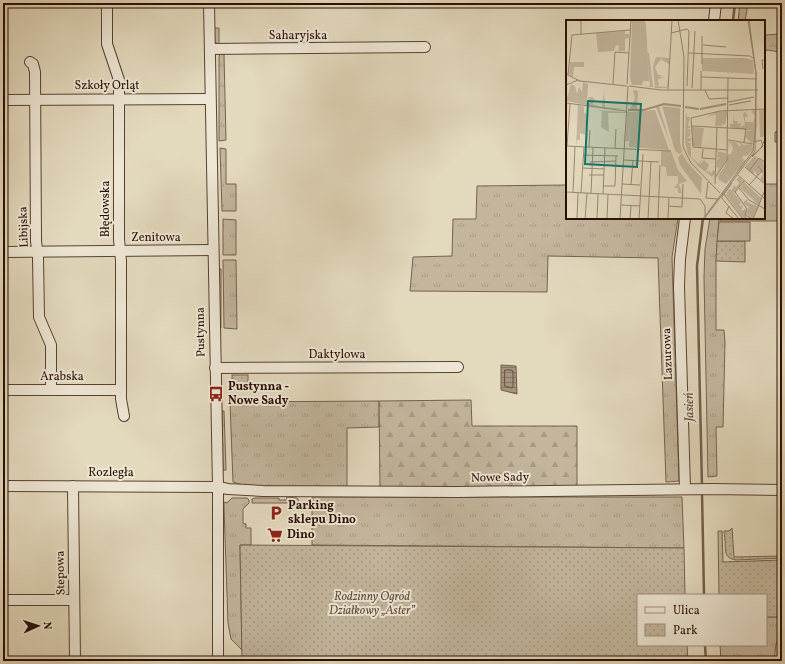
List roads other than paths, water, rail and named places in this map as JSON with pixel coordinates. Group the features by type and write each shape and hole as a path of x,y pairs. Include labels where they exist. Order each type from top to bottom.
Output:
{"street":[{"name":"Błędowska","path":"107,3 107,44 119,80 121,390 124,416"},
{"name":"Pustynna","path":"209,3 218,487 218,661"},
{"path":"714,20 716,3"},
{"name":"Saharyjska","path":"210,49 425,48"},
{"name":"Libijska","path":"30,62 33,64 35,72 36,241 38,251 39,317 51,344 51,390"},
{"name":"Szkoły Orląt","path":"3,100 210,99"},
{"name":"Lazurowa","path":"685,219 680,259 679,286 688,489"},
{"name":"Zenitowa","path":"3,252 213,250"},
{"name":"Daktylowa","path":"215,368 458,367"},
{"name":"Arabska","path":"3,390 121,390"},
{"name":"Rozległa","path":"3,486 218,487"},
{"name":"Stepowa","path":"73,486 75,661"},
{"name":"Nowe Sady","path":"218,487 263,491 456,492 688,489 782,490"},
{"path":"3,600 74,600"}],"water":[{"path":"501,365 516,366 517,394 501,390"}],"waterway":[{"name":"Jasień","path":"733,20 735,3"},
{"name":"Jasień","path":"702,487 697,266 703,219"},
{"name":"Jasień","path":"702,492 704,594"},
{"name":"Jasień","path":"705,646 706,661"}],"place":[{"name":"Pustynna - Nowe Sady","path":"216,394"},
{"name":"Parking sklepu Dino","path":"276,513"},
{"name":"Dino","path":"275,535"}],"park label":[{"name":"Rodzinny Ogród Działkowy „Aster”","path":"372,604"}]}
